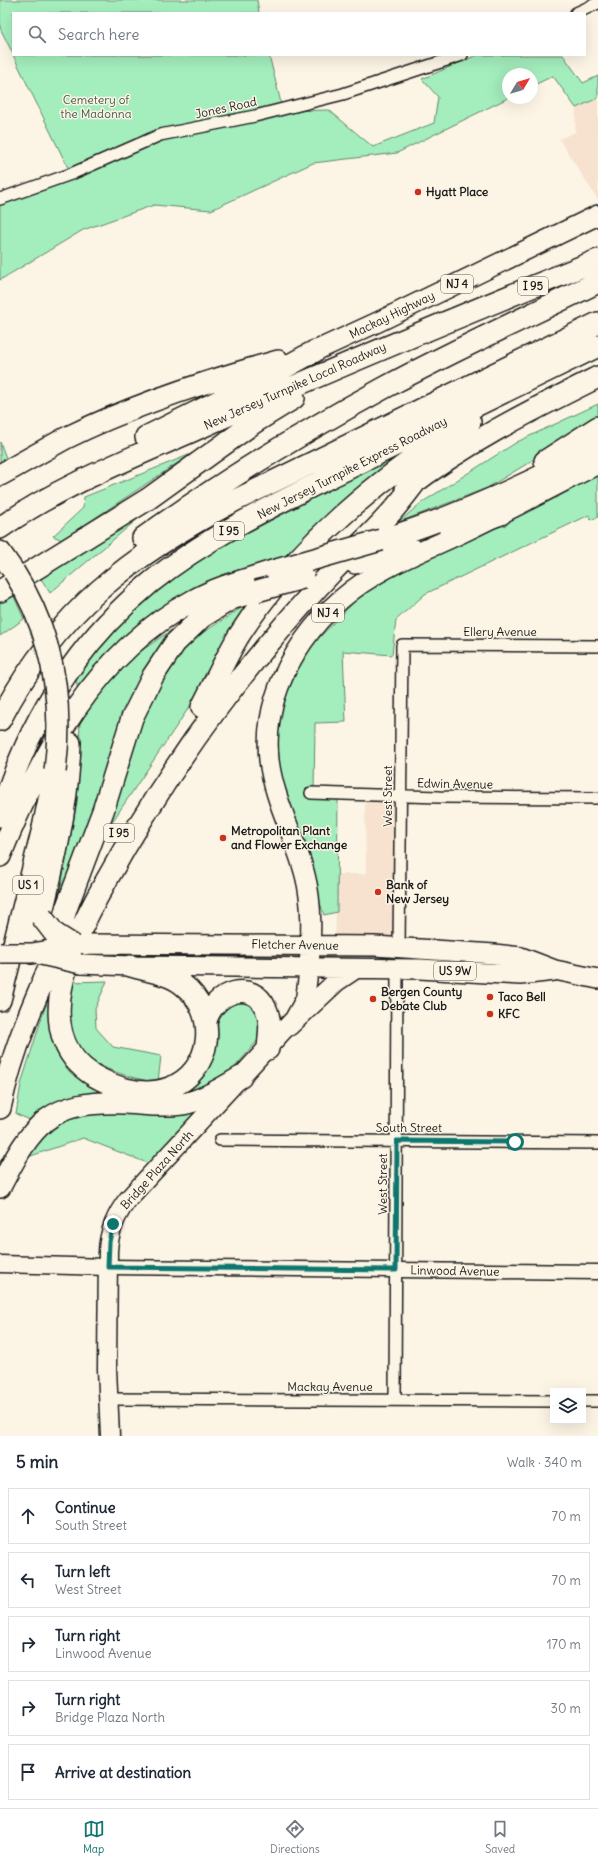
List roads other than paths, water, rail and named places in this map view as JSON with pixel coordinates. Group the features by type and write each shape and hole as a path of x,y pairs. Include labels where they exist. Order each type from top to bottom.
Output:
{"highway":[{"name":"Mackay Highway","path":"315,351 598,215"},
{"name":"New Jersey Turnpike Local Roadway","path":"0,528 32,508 98,474 277,393 468,312 598,260"},
{"path":"86,601 134,544 190,505 260,460 386,387 598,282"},
{"path":"522,360 558,333 598,310"},
{"path":"0,591 148,499 236,436 289,401 332,380 429,338 468,312"},
{"name":"New Jersey Turnpike Express Roadway","path":"0,720 21,682 45,647 86,601 126,566 191,524 236,500 598,323"},
{"name":"New Jersey Turnpike Express Roadway","path":"0,816 12,777 23,749 58,686 93,638 112,618 151,583 194,552 262,512 598,346"},
{"path":"0,475 67,438 124,413 236,373 315,351"},
{"path":"0,517 24,500 47,487 273,374 315,351"},
{"path":"202,707 237,639 256,611 287,572 328,530 368,494 426,450 520,393 564,362"},
{"name":"I 95","path":"0,1108 19,1046 50,967 76,909 98,868 146,790 202,707 262,631 314,572 362,526 417,480 489,434 598,377"},
{"path":"0,856 27,793 45,757 80,703 112,663 136,640 159,622 194,600 232,584 381,540 441,520 496,506 522,476 598,427"},
{"path":"76,948 66,909 110,790 132,718 153,676 175,643 197,621 220,604 257,591 415,544 496,506 528,484 598,447"},
{"name":"NJ 4","path":"309,968 309,902 306,882 277,798 269,758 271,717 274,697 296,652 339,601 356,587 496,506 598,464"},
{"path":"131,966 168,977 182,983 194,996 206,1021 207,1039 203,1057 192,1074 175,1086 159,1091 134,1091 107,1082 92,1075 79,1066 69,1052 60,1025 60,1001 61,985 65,968 74,944 96,898 130,839 170,774 211,718 268,643 333,571 386,518 417,480"},
{"name":"US 1","path":"0,552 20,581 30,601 46,641 55,682 58,725 55,771 43,828 0,1000"},
{"path":"30,601 48,627 61,658 70,724 69,770 64,812 56,853 32,953"},
{"path":"41,916 50,929 76,948"},
{"name":"Fletcher Avenue","path":"0,953 32,953 76,948 310,945 399,948 522,957 555,970 598,979"},
{"path":"50,967 76,948"},
{"name":"Fletcher Avenue","path":"76,948 131,966 397,969 520,975 555,970"},
{"path":"289,1026 337,981 355,969"},
{"path":"206,1021 214,1005 225,995 239,992 254,996 264,1005 269,1016 270,1029 268,1049"},
{"path":"0,1187 15,1158 30,1137 43,1123 60,1111 77,1105 96,1102 163,1105 182,1104 202,1098 242,1077"}],"main road":[{"name":"Bridge Plaza North","path":"110,1436 108,1399 108,1267 110,1233 117,1215 289,1026 305,999 309,968"},
{"name":"Linwood Avenue","path":"0,1264 108,1267"}],"street":[{"path":"578,12 598,2"},
{"name":"Jones Road","path":"0,199 71,174 160,136 255,116 343,94 459,56"},
{"name":"Ellery Avenue","path":"402,645 598,646"},
{"name":"West Street","path":"399,948 402,645"},
{"name":"Edwin Avenue","path":"311,793 401,796 598,798"},
{"name":"West Street","path":"395,1400 397,969"},
{"name":"South Street","path":"220,1140 598,1143"},
{"name":"Linwood Avenue","path":"108,1267 598,1272"},
{"name":"Mackay Avenue","path":"108,1399 550,1401"},
{"path":"586,1401 598,1401"}],"place":[{"name":"Hyatt Place","path":"418,192"},
{"name":"Metropolitan Plant and Flower Exchange","path":"223,838"},
{"name":"Bank of New Jersey","path":"378,892"},
{"name":"Taco Bell","path":"490,997"},
{"name":"Bergen County Debate Club","path":"373,999"},
{"name":"KFC","path":"490,1014"}],"park label":[{"name":"Cemetery of the Madonna","path":"96,107"}]}
